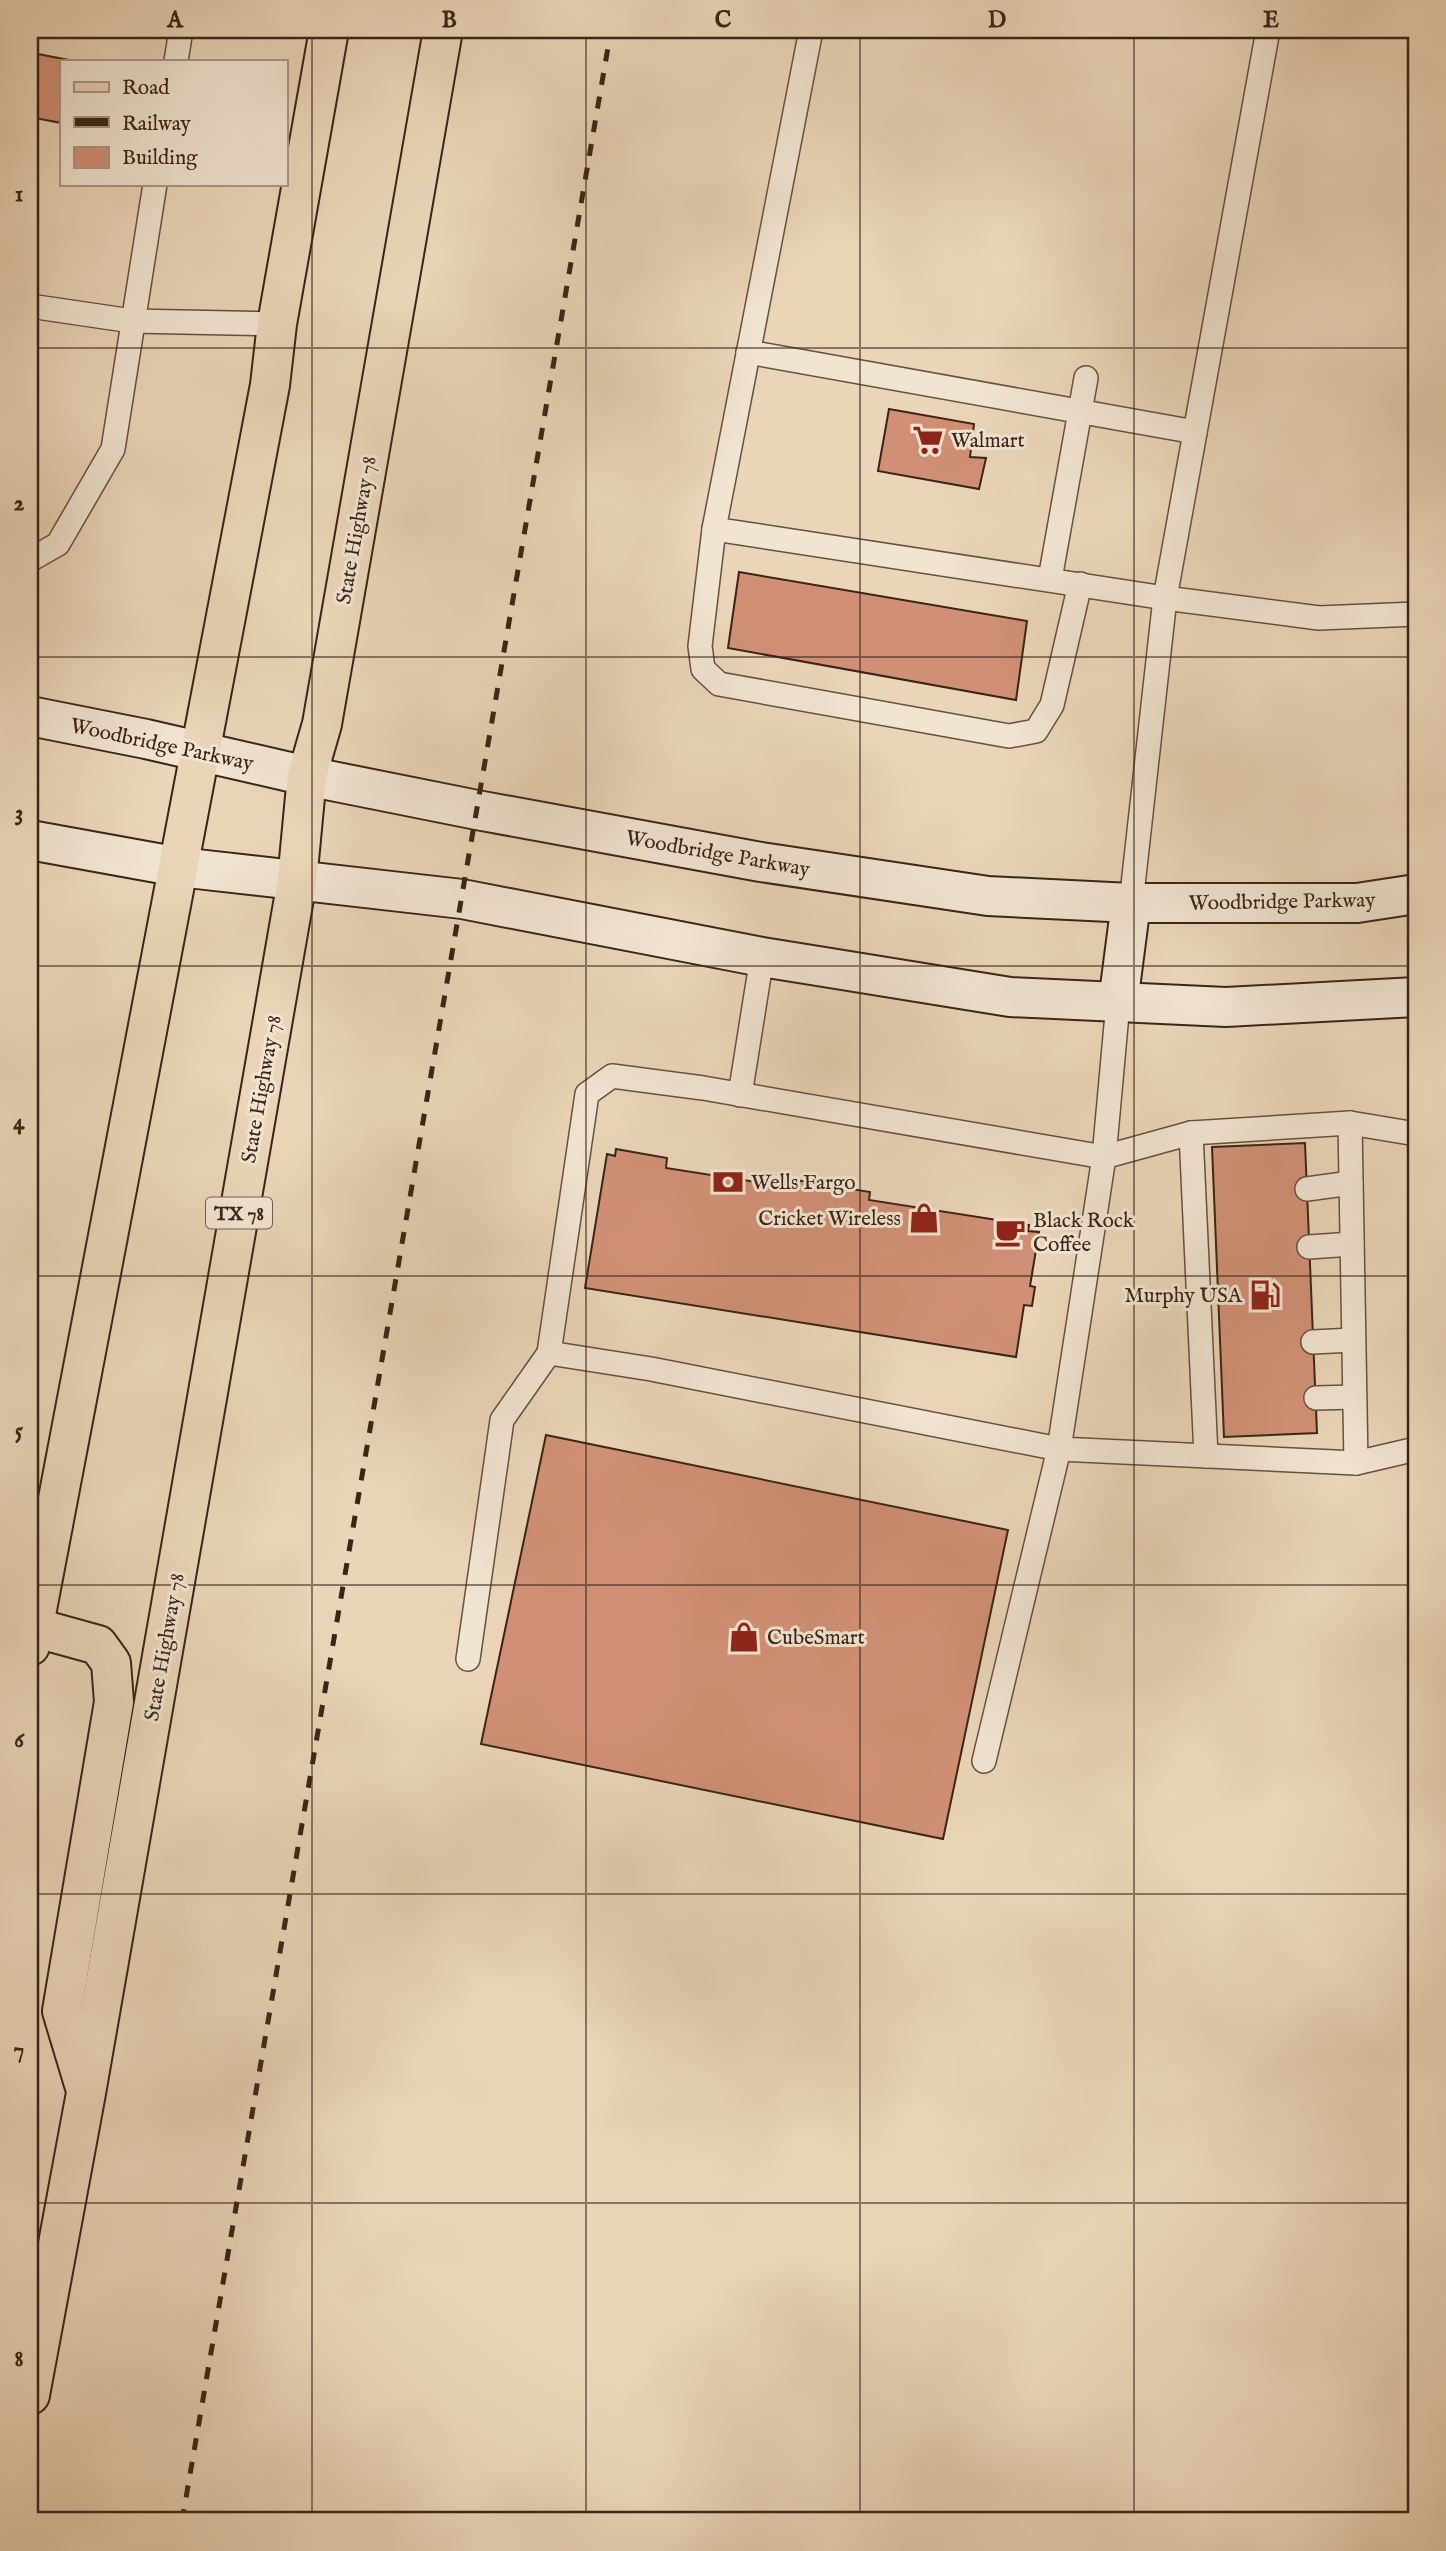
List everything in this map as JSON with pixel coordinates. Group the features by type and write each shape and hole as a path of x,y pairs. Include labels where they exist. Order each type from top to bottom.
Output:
{"main road":[{"path":"86,2093 62,2011 114,1702 111,1663 98,1645 31,1633 270,385 277,324 329,30"},
{"name":"State Highway 78","path":"30,2395 86,2093 297,881 307,776 322,724 443,30"},
{"name":"Woodbridge Parkway","path":"30,716 477,810 774,864 988,896 1131,903 1357,903 1416,894"},
{"path":"30,840 179,867 462,899 762,957 1010,997 1226,1007 1416,997"},
{"path":"1118,1003 1131,903"}],"lane":[{"path":"176,60 181,30"},
{"path":"811,30 715,529 701,646 703,669 719,684 1009,736 1036,731 1052,705 1080,584"},
{"path":"1131,903 1165,598 1268,30"},
{"path":"30,560 58,544 113,449 155,186"},
{"path":"30,306 132,321 277,324"},
{"path":"748,352 1195,432"},
{"path":"1050,579 1086,378"},
{"path":"715,529 1165,598 1319,618 1416,614"},
{"path":"740,1095 762,957"},
{"path":"984,1761 1059,1449 1104,1157 1118,1003"},
{"path":"468,1659 502,1420 549,1353 587,1094 612,1076 1104,1157 1191,1133 1350,1123 1416,1134"},
{"path":"1350,1123 1356,1463"},
{"path":"1191,1133 1204,1195 1212,1394 1206,1456"},
{"path":"1307,1189 1351,1183"},
{"path":"1309,1247 1352,1244"},
{"path":"1313,1342 1353,1340"},
{"path":"549,1353 651,1368 1059,1449 1356,1463 1416,1449"},
{"path":"1315,1398 1354,1397"}],"building":[{"path":"38,54 69,60 60,60 60,123 30,117 30,97"},
{"path":"30,374 34,375 30,400"},
{"name":"Walmart","path":"889,409 974,424 970,457 986,458 979,489 878,471"},
{"path":"739,572 1027,621 1016,700 728,648"},
{"name":"Murphy USA","path":"1305,1143 1317,1433 1224,1437 1212,1147"},
{"path":"616,1149 667,1158 666,1168 782,1186 783,1178 870,1192 869,1200 1029,1225 1028,1231 1039,1232 1030,1286 1035,1287 1032,1306 1024,1305 1016,1357 585,1288 607,1154 615,1156"},
{"name":"CubeSmart","path":"546,1435 1008,1530 943,1839 481,1744"}],"railway":[{"path":"182,2521 611,30"}],"place":[{"name":"Walmart","path":"928,440"},
{"name":"Wells Fargo","path":"728,1182"},
{"name":"Cricket Wireless","path":"924,1218"},
{"name":"Black Rock Coffee","path":"1010,1232"},
{"name":"Murphy USA","path":"1265,1295"},
{"name":"CubeSmart","path":"744,1637"}]}
